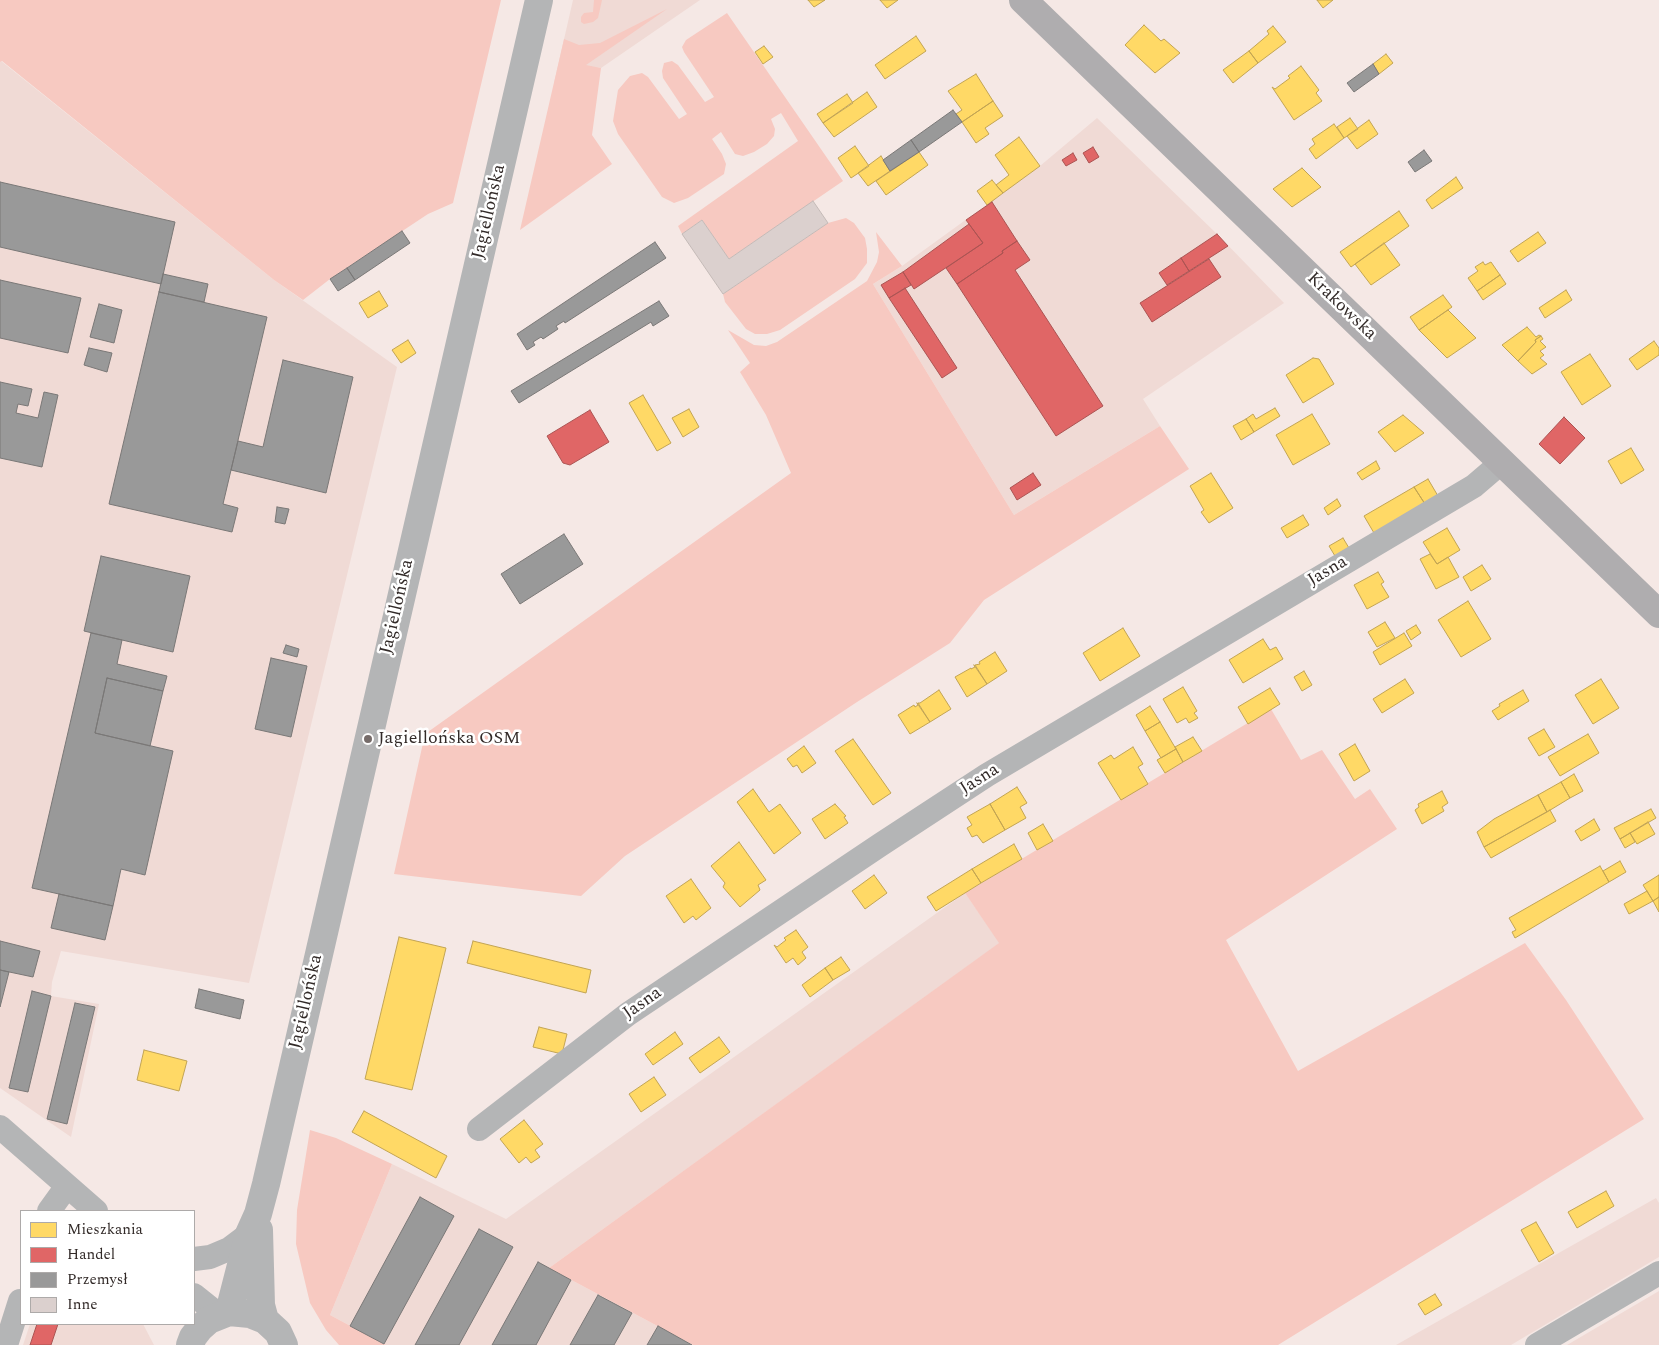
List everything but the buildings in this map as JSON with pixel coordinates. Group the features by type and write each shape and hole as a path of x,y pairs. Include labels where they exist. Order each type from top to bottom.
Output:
{"main road":[{"name":"Krakowska","path":"1023,0 1659,614"}],"street":[{"name":"Jagiellońska","path":"224,1314 254,1224 539,0"},
{"name":"Jasna","path":"479,1129 628,1014 880,844 986,775 1474,486 1502,462"},
{"path":"0,1128 95,1210"},
{"path":"50,1210 67,1186"},
{"name":"Jagiellońska","path":"254,1224 261,1305 265,1320"},
{"path":"195,1259 210,1257 229,1249 254,1224"},
{"path":"1536,1345 1659,1273"},
{"path":"195,1296 224,1314"},
{"path":"6,1345 14,1298"},
{"path":"189,1335 224,1314 250,1314 265,1320 278,1332 284,1345"}],"shaded area":[{"path":"0,0 501,0 453,203 428,214 330,279 303,300 274,280 2,61 0,62"},
{"path":"573,0 700,0 601,68 585,66 554,83"},
{"path":"594,0 602,0 598,18 593,22 584,24 581,22 581,17 584,13 593,12"},
{"path":"667,9 586,65 601,68 592,135 612,164 520,230 564,39 579,45 600,43"},
{"path":"727,13 843,181 729,259 702,220 682,234 678,226 798,141 781,113 771,119 775,129 774,136 767,144 754,152 743,156 735,154 721,132 712,139 726,164 724,174 688,198 674,203 662,197 618,134 613,121 618,90 630,76 642,73 648,77 679,119 687,114 663,78 664,63 672,61 678,65 705,102 714,97 682,47 686,40"},
{"path":"1,61 274,280 397,367 249,983 61,951 52,982 51,996 99,1004 71,1137 0,1088"},
{"path":"1097,118 1217,234 1284,303 1143,399 1160,426 1014,515 873,284 902,266 1040,166"},
{"path":"846,218 854,223 865,238 867,249 867,263 855,279 780,330 767,334 755,334 746,329 725,302 723,294 828,223"},
{"path":"876,232 902,266 873,284 1014,515 1160,426 1189,469 984,600 950,643 857,702 625,856 581,896 394,874 425,734 791,473 766,415 740,372 750,363 728,330 754,345 766,346 777,342 867,281 877,262 879,252"},
{"path":"1271,709 1301,760 1322,750 1355,799 1370,789 1397,829 1226,940 1298,1071 1525,943 1566,1000 1644,1119 1278,1345 693,1345 549,1268 999,943 965,893"},
{"path":"965,893 1000,943 549,1268 693,1345 386,1345 330,1315 392,1164 506,1219"},
{"path":"310,1130 336,1138 392,1164 330,1315 386,1345 339,1345 326,1330 310,1303 296,1244 297,1210"},
{"path":"1656,1198 1659,1203 1659,1257 1511,1345 1396,1345"},
{"path":"1659,1291 1659,1345 1567,1345"},
{"path":"30,1325 144,1325 154,1345 23,1345"}],"place":[{"name":"Jagiellońska OSM","path":"368,739"}]}
